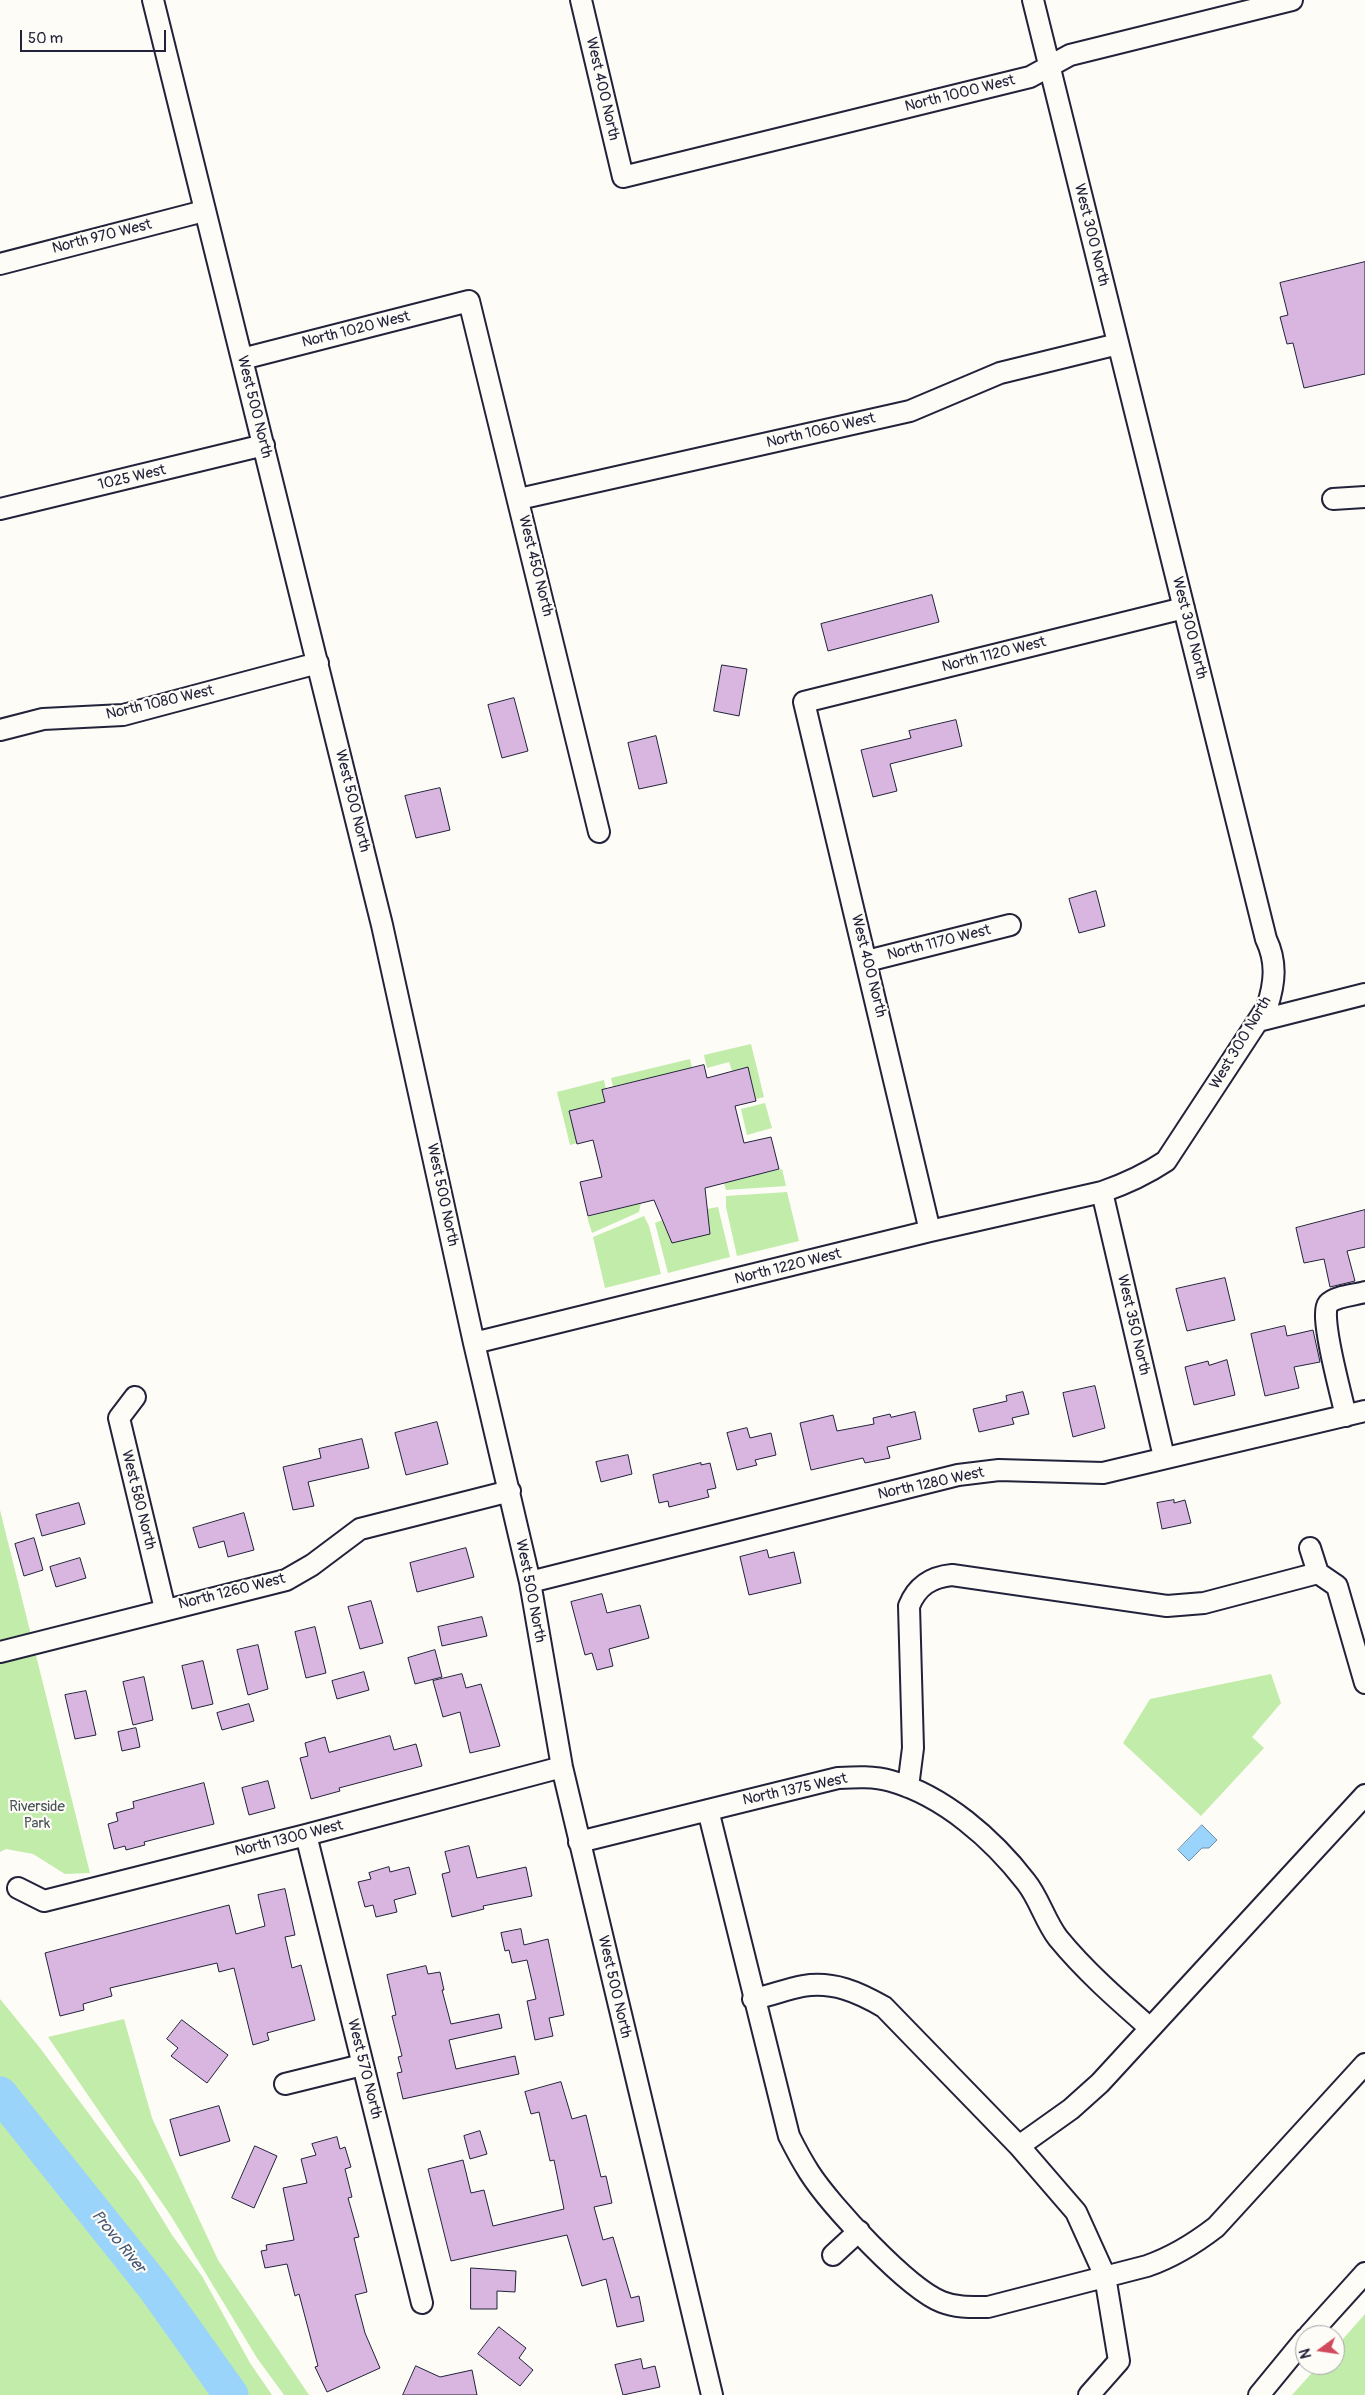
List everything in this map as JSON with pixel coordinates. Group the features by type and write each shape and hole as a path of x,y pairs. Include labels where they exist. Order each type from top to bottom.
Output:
{"street":[{"name":"West 500 North","path":"153,0 382,925 474,1343 510,1490 530,1582 562,1767 712,2395"},
{"name":"West 400 North","path":"581,0 623,177"},
{"name":"West 300 North","path":"1033,0 1266,939 1271,950 1274,970 1273,989 1267,1007 1166,1161 1147,1174 1102,1192"},
{"name":"North 1000 West","path":"623,177 1030,77 1050,68 1070,55 1292,0"},
{"name":"North 970 West","path":"0,264 204,211"},
{"name":"North 1020 West","path":"242,359 469,301"},
{"name":"West 450 North","path":"469,301 600,832"},
{"name":"North 1060 West","path":"519,500 910,411 1000,373 1118,344"},
{"name":"1025 West","path":"0,509 264,445"},
{"path":"1333,499 1365,497"},
{"name":"North 1120 West","path":"804,702 1184,608"},
{"name":"North 1080 West","path":"0,730 42,719 123,715 318,663"},
{"name":"West 400 North","path":"804,702 930,1231"},
{"name":"North 1170 West","path":"867,961 1010,925"},
{"path":"1258,1020 1365,994"},
{"name":"North 1220 West","path":"474,1343 930,1231 1102,1192"},
{"name":"West 350 North","path":"1102,1192 1164,1458"},
{"path":"1355,1413 1324,1318 1328,1304 1334,1300 1365,1292"},
{"name":"West 580 North","path":"136,1397 118,1418 165,1609"},
{"name":"North 1280 West","path":"530,1582 958,1475 999,1470 1103,1473 1355,1413"},
{"name":"North 1260 West","path":"0,1652 286,1580 312,1565 360,1529 510,1490"},
{"path":"1310,1548 1318,1573 1337,1586 1365,1683"},
{"path":"908,1787 913,1748 909,1606 914,1595 928,1581 939,1576 952,1575 1167,1606 1204,1603 1318,1573"},
{"name":"North 1300 West","path":"18,1888 44,1901 306,1835 562,1767"},
{"name":"North 1375 West","path":"579,1842 838,1778 864,1777 889,1781 908,1787 960,1817 985,1837 1027,1883 1056,1935 1083,1968 1150,2028"},
{"path":"1019,2146 1086,2096 1365,1795"},
{"path":"708,1810 788,2136 810,2174 859,2231 910,2282 926,2294 943,2303 968,2308 988,2307 1165,2260 1194,2245 1216,2227 1365,2064"},
{"name":"West 570 North","path":"306,1835 422,2303"},
{"path":"754,1999 802,1986 820,1984 843,1987 861,1994 884,2007 1019,2146 1076,2212 1105,2276 1119,2361 1089,2395"},
{"path":"285,2084 362,2065"},
{"path":"833,2255 859,2231"},
{"path":"1318,2325 1365,2273"},
{"path":"1260,2395 1295,2351"}],"green space":[{"path":"751,1044 764,1097 756,1099 748,1067 732,1071 729,1062 707,1068 704,1055"},
{"path":"690,1059 692,1068 613,1087 611,1078"},
{"path":"604,1080 606,1089 602,1091 605,1102 569,1111 577,1143 570,1145 557,1092"},
{"path":"765,1103 772,1128 747,1135 741,1109"},
{"path":"782,1169 786,1186 726,1190 724,1183"},
{"path":"787,1192 799,1241 737,1256 726,1207 726,1196"},
{"path":"641,1203 639,1212 592,1233 587,1217"},
{"path":"718,1207 730,1257 668,1273 655,1223 662,1220 710,1233 707,1209"},
{"path":"644,1216 649,1226 661,1274 605,1288 593,1237"},
{"name":"Riverside Park","path":"0,1510 90,1873 65,1874 33,1854 6,1849 0,1852"},
{"path":"1271,1674 1281,1703 1252,1737 1264,1748 1201,1816 1123,1743 1150,1699"},
{"path":"0,1999 40,2048 139,2181 172,2235 202,2276 250,2363 272,2395 0,2395"},
{"path":"124,2019 152,2118 218,2260 309,2395 284,2395 257,2358 171,2216 48,2037"},
{"path":"1365,2314 1365,2395 1292,2395 1310,2375 1345,2375 1345,2337"}],"water":[{"path":"1202,1825 1217,1840 1209,1848 1202,1848 1189,1861 1178,1850"}],"building":[{"path":"1365,262 1365,374 1304,388 1293,343 1287,344 1280,317 1288,315 1280,283"},
{"path":"932,595 939,622 828,651 821,624"},
{"path":"722,665 747,669 739,716 714,711"},
{"path":"514,698 528,751 502,758 488,705"},
{"path":"956,720 962,746 890,764 897,791 873,797 861,750 911,738 909,731"},
{"path":"656,736 667,783 639,789 628,743"},
{"path":"440,788 450,830 416,838 405,796"},
{"path":"1096,891 1105,926 1079,933 1069,899"},
{"path":"704,1065 707,1078 748,1067 756,1101 735,1106 744,1143 771,1137 779,1169 705,1188 710,1234 672,1243 654,1200 588,1216 580,1182 602,1177 593,1140 577,1144 569,1111 605,1102 602,1090"},
{"path":"1365,1210 1365,1247 1347,1251 1355,1281 1330,1287 1324,1259 1304,1263 1296,1228"},
{"path":"1225,1278 1235,1320 1187,1331 1176,1289"},
{"path":"1285,1326 1287,1336 1313,1330 1320,1362 1294,1367 1299,1388 1265,1396 1251,1334"},
{"path":"1227,1360 1235,1395 1194,1405 1185,1367 1208,1361 1209,1365"},
{"path":"1095,1386 1105,1428 1073,1437 1063,1393"},
{"path":"1023,1392 1029,1414 1012,1418 1014,1424 979,1432 973,1409 1007,1401 1006,1396"},
{"path":"915,1412 921,1439 887,1447 890,1458 865,1463 863,1458 811,1470 800,1423 833,1415 837,1431 874,1424 873,1418 890,1414 891,1417"},
{"path":"437,1422 448,1464 406,1475 395,1433"},
{"path":"747,1428 750,1438 771,1433 776,1455 755,1460 757,1465 737,1470 727,1433"},
{"path":"362,1439 369,1468 308,1482 314,1506 293,1510 283,1467 321,1458 319,1449"},
{"path":"628,1455 632,1474 601,1482 596,1462"},
{"path":"701,1463 701,1465 710,1463 716,1488 707,1490 709,1497 669,1507 668,1501 659,1503 653,1475"},
{"path":"1174,1500 1174,1503 1185,1500 1191,1523 1162,1529 1157,1503"},
{"path":"79,1503 85,1524 42,1536 36,1515"},
{"path":"244,1513 254,1550 228,1557 224,1541 199,1548 193,1528"},
{"path":"34,1538 43,1570 24,1576 15,1544"},
{"path":"466,1548 474,1577 417,1592 410,1563"},
{"path":"767,1550 769,1558 794,1552 801,1583 749,1595 740,1557"},
{"path":"80,1558 86,1578 56,1587 50,1567"},
{"path":"602,1594 607,1613 640,1605 649,1638 609,1649 613,1666 597,1670 592,1653 585,1655 571,1602"},
{"path":"371,1601 383,1643 360,1649 348,1607"},
{"path":"482,1617 487,1636 442,1646 438,1627"},
{"path":"315,1627 326,1673 306,1678 295,1632"},
{"path":"258,1645 268,1689 248,1695 237,1650"},
{"path":"435,1650 442,1677 415,1684 408,1658"},
{"path":"203,1661 213,1704 192,1709 182,1666"},
{"path":"364,1672 369,1690 337,1699 332,1681"},
{"path":"462,1674 466,1688 481,1684 500,1746 470,1753 460,1712 443,1717 433,1681"},
{"path":"144,1677 153,1720 133,1725 123,1682"},
{"path":"86,1691 96,1735 75,1739 65,1695"},
{"path":"249,1704 254,1721 222,1730 217,1713"},
{"path":"136,1728 140,1747 122,1751 118,1732"},
{"path":"390,1736 394,1750 416,1744 422,1766 339,1788 340,1791 311,1799 300,1758 308,1756 305,1743 325,1737 329,1752"},
{"path":"268,1781 275,1808 249,1815 242,1788"},
{"path":"204,1783 214,1824 144,1842 145,1845 126,1850 125,1846 114,1849 108,1824 118,1821 116,1813 134,1808 133,1802"},
{"path":"469,1846 477,1878 526,1867 532,1896 483,1906 484,1909 452,1917 442,1874 450,1872 445,1852"},
{"path":"389,1867 390,1872 409,1867 416,1894 394,1900 397,1912 376,1917 373,1905 365,1907 358,1882 371,1879 369,1873"},
{"path":"285,1889 295,1935 285,1937 292,1968 301,1965 315,2020 267,2033 269,2040 253,2045 234,1968 219,1972 217,1963 110,1988 112,1996 83,2004 84,2010 60,2016 45,1953 229,1905 236,1934 265,1926 258,1895"},
{"path":"521,1929 524,1945 548,1939 564,2015 549,2018 553,2036 535,2040 527,2001 536,1999 527,1960 512,1963 509,1950 505,1951 501,1933"},
{"path":"426,1966 428,1974 440,1972 444,1990 442,1990 451,2024 499,2014 502,2028 449,2040 456,2069 515,2056 519,2074 403,2099 397,2073 402,2072 398,2057 402,2056 392,2016 396,2015 387,1975"},
{"path":"182,2020 228,2055 207,2083 171,2056 178,2048 167,2039"},
{"path":"561,2082 572,2119 586,2115 601,2177 606,2176 612,2203 594,2207 603,2240 613,2237 631,2298 639,2296 644,2321 617,2327 606,2279 582,2286 567,2235 451,2261 428,2169 463,2160 471,2193 484,2190 493,2226 564,2209 554,2160 550,2161 539,2112 531,2114 525,2092"},
{"path":"219,2106 230,2141 180,2156 170,2120"},
{"path":"480,2131 487,2154 470,2159 464,2136"},
{"path":"337,2137 340,2149 345,2147 351,2167 345,2169 352,2197 348,2198 359,2237 354,2238 367,2292 355,2295 365,2333 380,2368 327,2392 315,2367 318,2366 299,2294 295,2296 287,2264 265,2268 261,2251 267,2250 266,2245 294,2240 283,2188 307,2183 301,2159 316,2155 312,2144"},
{"path":"255,2146 277,2156 254,2208 232,2198"},
{"path":"471,2268 516,2271 515,2292 497,2291 497,2309 471,2309"},
{"path":"499,2327 526,2348 519,2358 533,2370 520,2386 478,2354"},
{"path":"641,2359 643,2369 655,2366 660,2387 623,2395 615,2365"},
{"path":"416,2366 440,2377 472,2370 477,2395 403,2395"}],"waterway":[{"name":"Provo River","path":"0,2094 155,2288 231,2395"}]}
